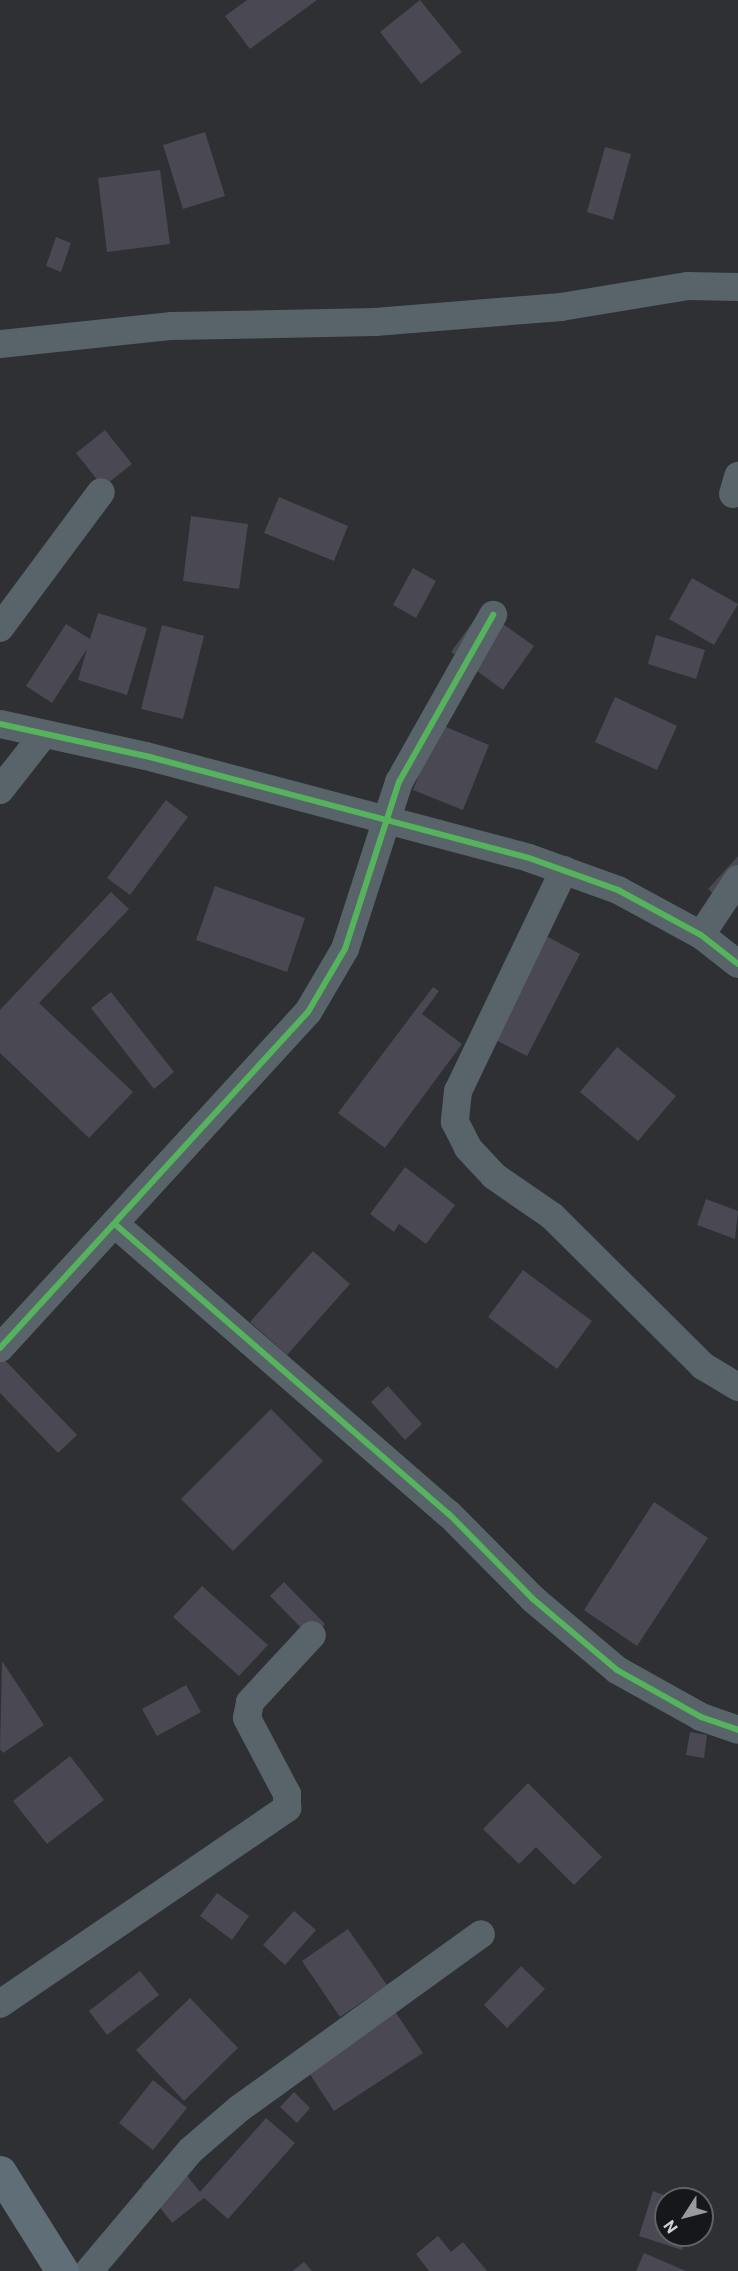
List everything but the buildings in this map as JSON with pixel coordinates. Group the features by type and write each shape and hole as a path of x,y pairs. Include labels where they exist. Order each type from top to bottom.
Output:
{"main road":[{"path":"0,2172 62,2271"}],"street":[{"path":"0,344 172,326 432,318 561,307 688,286 738,287"},
{"path":"0,628 101,492"},
{"path":"0,1348 116,1225 308,1012 345,949 399,782 493,615"},
{"path":"0,724 304,797 387,823 564,870 618,890 701,935 738,964"},
{"path":"0,790 44,734"},
{"path":"564,870 458,1091 456,1122 468,1148 494,1176 552,1216 703,1366 738,1387"},
{"path":"701,935 738,879"},
{"path":"116,1225 449,1514 533,1599 617,1670 701,1717 738,1730"},
{"path":"0,2004 287,1808 287,1794 247,1718 250,1702 312,1635"},
{"path":"89,2271 191,2150 240,2108 482,1934"}],"cycle path":[{"path":"0,1348 308,1012 345,949 399,782 493,615"},
{"path":"0,724 146,756 529,858 618,890 701,935 738,964"},
{"path":"116,1225 449,1514 533,1599 617,1670 701,1717 738,1730"}]}
